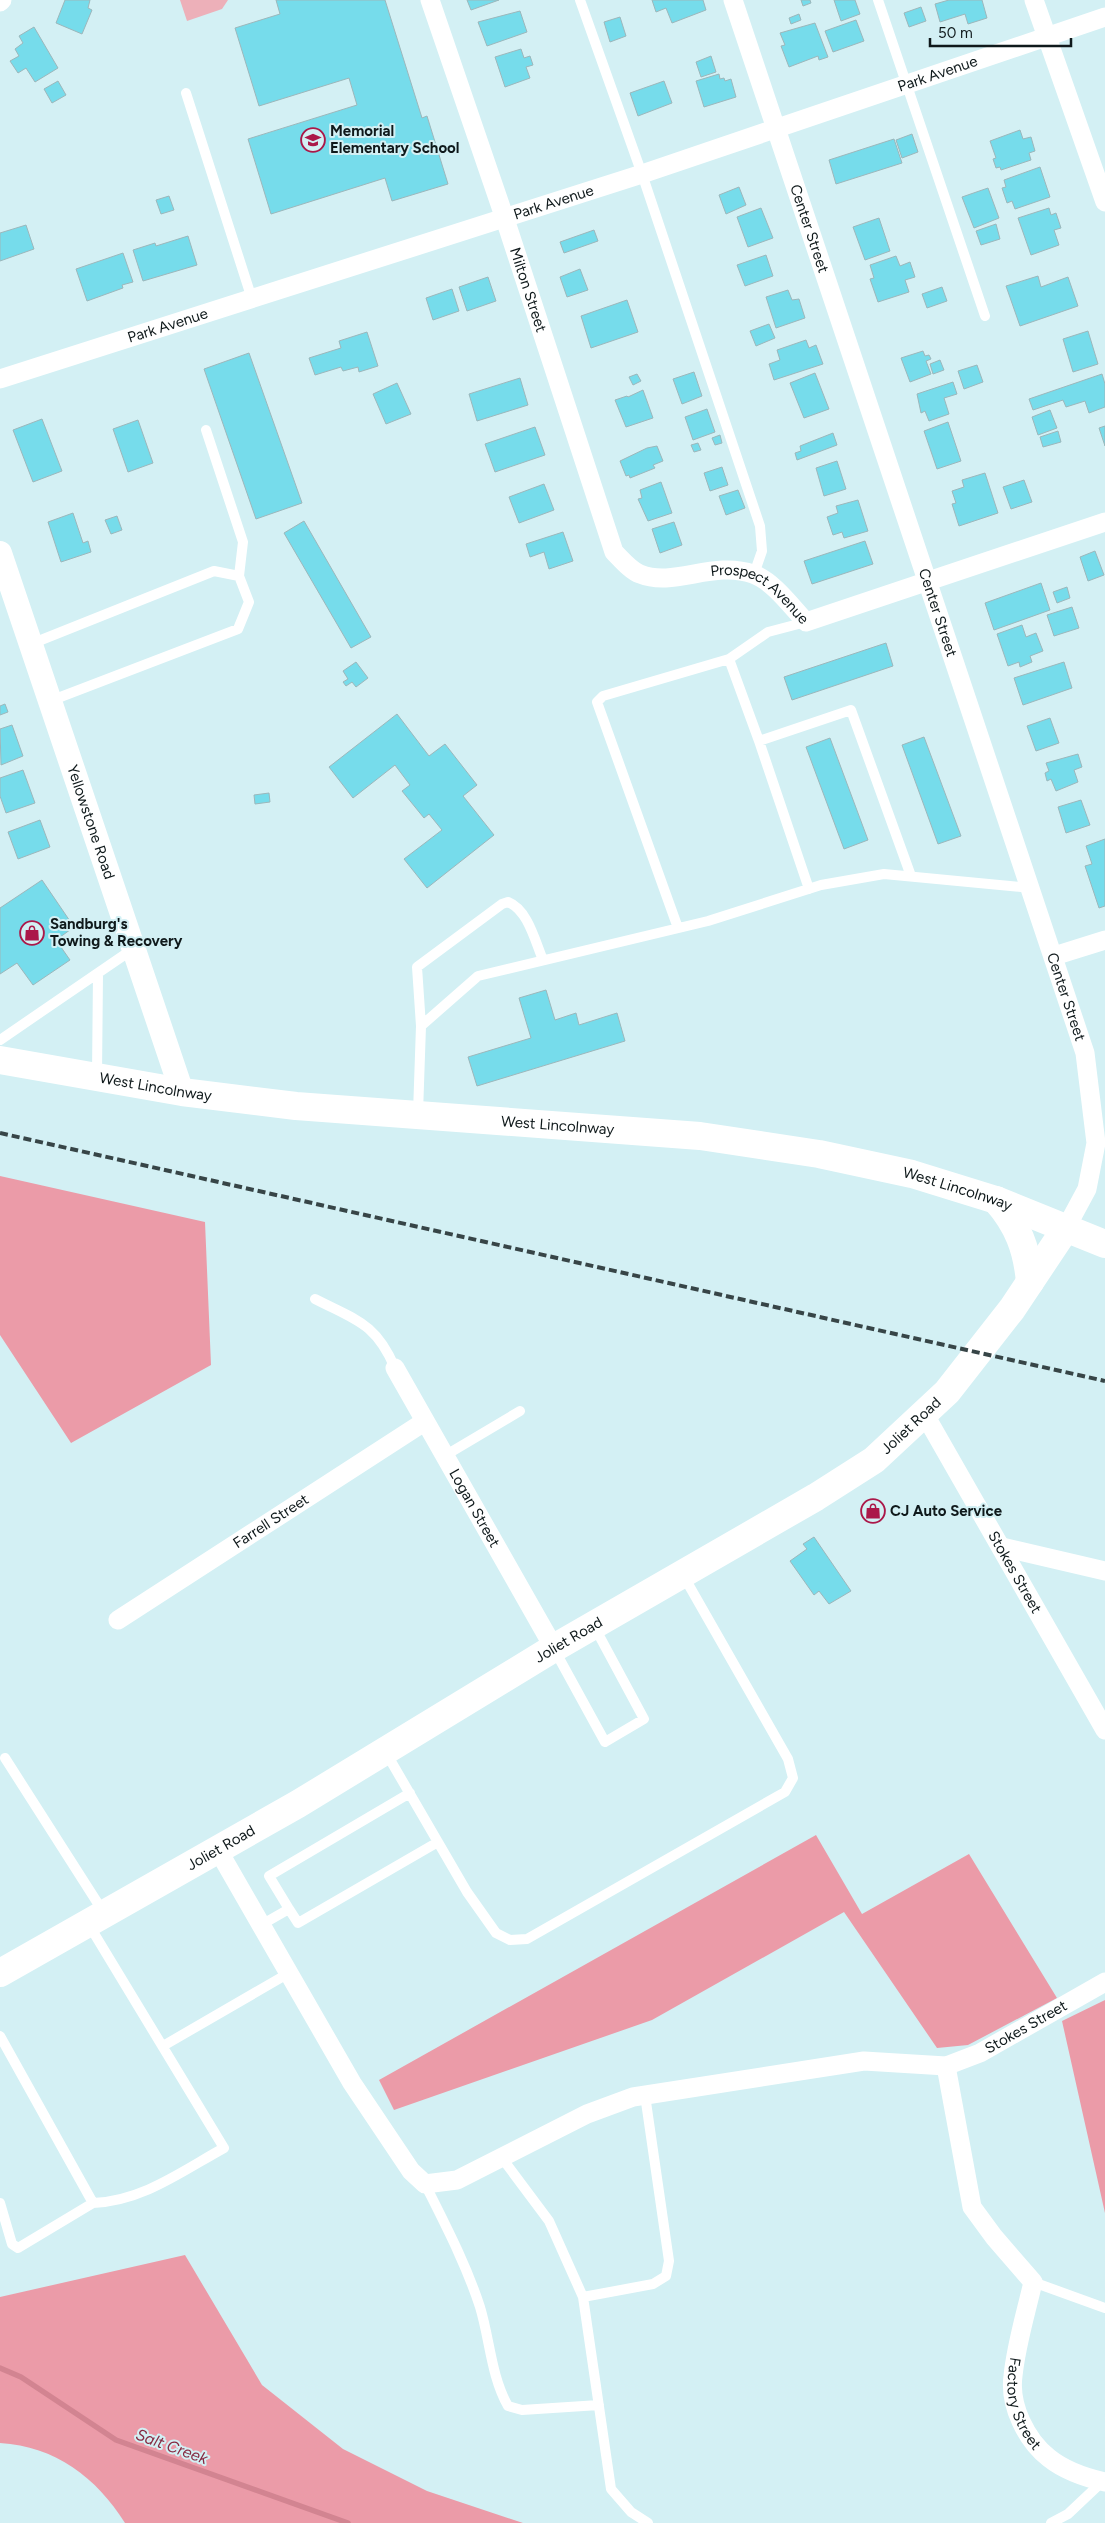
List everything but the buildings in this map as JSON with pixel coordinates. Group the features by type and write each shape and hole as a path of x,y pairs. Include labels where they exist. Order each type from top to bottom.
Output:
{"main road":[{"name":"West Lincolnway","path":"0,1060 182,1092 296,1106 700,1136 819,1154 912,1174 996,1200 1105,1244"},
{"path":"996,1200 1009,1214 1024,1246 1030,1282"},
{"name":"Joliet Road","path":"0,1973 218,1850 554,1648 816,1497 874,1460 947,1392 1012,1309 1066,1228"}],"street":[{"name":"Milton Street","path":"430,0 505,219 614,552"},
{"name":"Center Street","path":"734,0 926,582 1054,956 1085,1053 1099,1118 1087,1189 1066,1228"},
{"path":"1034,0 1105,202"},
{"name":"Park Avenue","path":"0,379 505,219 778,129 1105,17"},
{"name":"Prospect Avenue","path":"614,552 639,574 666,578 723,568 754,574 773,588 806,622 1105,522"},
{"name":"Yellowstone Road","path":"0,555 182,1092"},
{"path":"1054,956 1105,940"},
{"name":"Logan Street","path":"395,1368 554,1648"},
{"name":"Stokes Street","path":"925,1414 1105,1730"},
{"name":"Farrell Street","path":"118,1620 424,1422"},
{"path":"1002,1547 1105,1571"},
{"path":"218,1850 352,2083 411,2171 425,2184 457,2180 587,2114 645,2095 864,2061 946,2066 972,2207 994,2237 1033,2282"},
{"name":"Stokes Street","path":"946,2066 980,2053 1105,1982"},
{"name":"Factory Street","path":"1033,2282 1012,2377 1015,2407 1029,2436 1049,2458 1088,2478 1104,2482"}],"lane":[{"path":"580,0 642,174 760,526 762,551 754,574"},
{"path":"878,0 985,316"},
{"path":"186,93 252,299"},
{"path":"50,701 238,629 248,602 239,576 243,542 206,430"},
{"path":"31,644 214,571 239,576"},
{"path":"678,928 597,702 603,696 729,659 768,632 806,622"},
{"path":"729,659 809,889"},
{"path":"758,741 851,710 911,876"},
{"path":"420,1026 478,976 708,921 809,889 884,874 1031,888"},
{"path":"418,1114 420,1026 417,967 502,904 508,902 517,906 522,912 544,960"},
{"path":"0,1040 134,949"},
{"path":"98,974 98,1078"},
{"path":"315,1299 369,1327 386,1348 395,1368"},
{"path":"446,1455 520,1411"},
{"path":"385,1750 467,1892 496,1934 510,1940 527,1938 785,1792 793,1778 788,1758 682,1574"},
{"path":"554,1648 605,1742 644,1719 593,1625"},
{"path":"0,2203 12,2244 18,2248 93,2203 114,2202 138,2196 224,2148 163,2046 96,1918 6,1758"},
{"path":"410,1793 269,1876 298,1923 438,1842"},
{"path":"261,1925 289,1909"},
{"path":"163,2046 289,1973"},
{"path":"0,2036 93,2203"},
{"path":"583,2297 653,2284 666,2276 669,2261 645,2095"},
{"path":"502,2158 549,2220 583,2297 610,2489 631,2512 648,2523"},
{"path":"425,2184 465,2265 480,2309 500,2392 508,2406 522,2410 599,2405"},
{"path":"1033,2282 1105,2308"},
{"path":"1051,2523 1068,2514 1104,2482"}],"shaded area":[{"path":"180,0 228,0 222,9 187,21"},
{"path":"0,1176 205,1222 211,1365 71,1443 0,1335"},
{"path":"816,1835 862,1914 969,1854 1057,1998 968,2045 937,2048 844,1912 652,2020 394,2110 379,2080"},
{"path":"1105,2000 1105,2213 1062,2021"},
{"path":"185,2255 262,2385 343,2449 427,2491 523,2523 125,2523 101,2492 73,2467 39,2450 20,2445 0,2443 0,2297"}],"waterway":[{"name":"Salt Creek","path":"0,2368 21,2377 116,2440 348,2523"}],"railway":[{"path":"0,1133 1105,1381"}],"place":[{"name":"Memorial Elementary School","path":"313,140"},
{"name":"Sandburg's Towing & Recovery","path":"32,933"},
{"name":"CJ Auto Service","path":"873,1511"}]}
